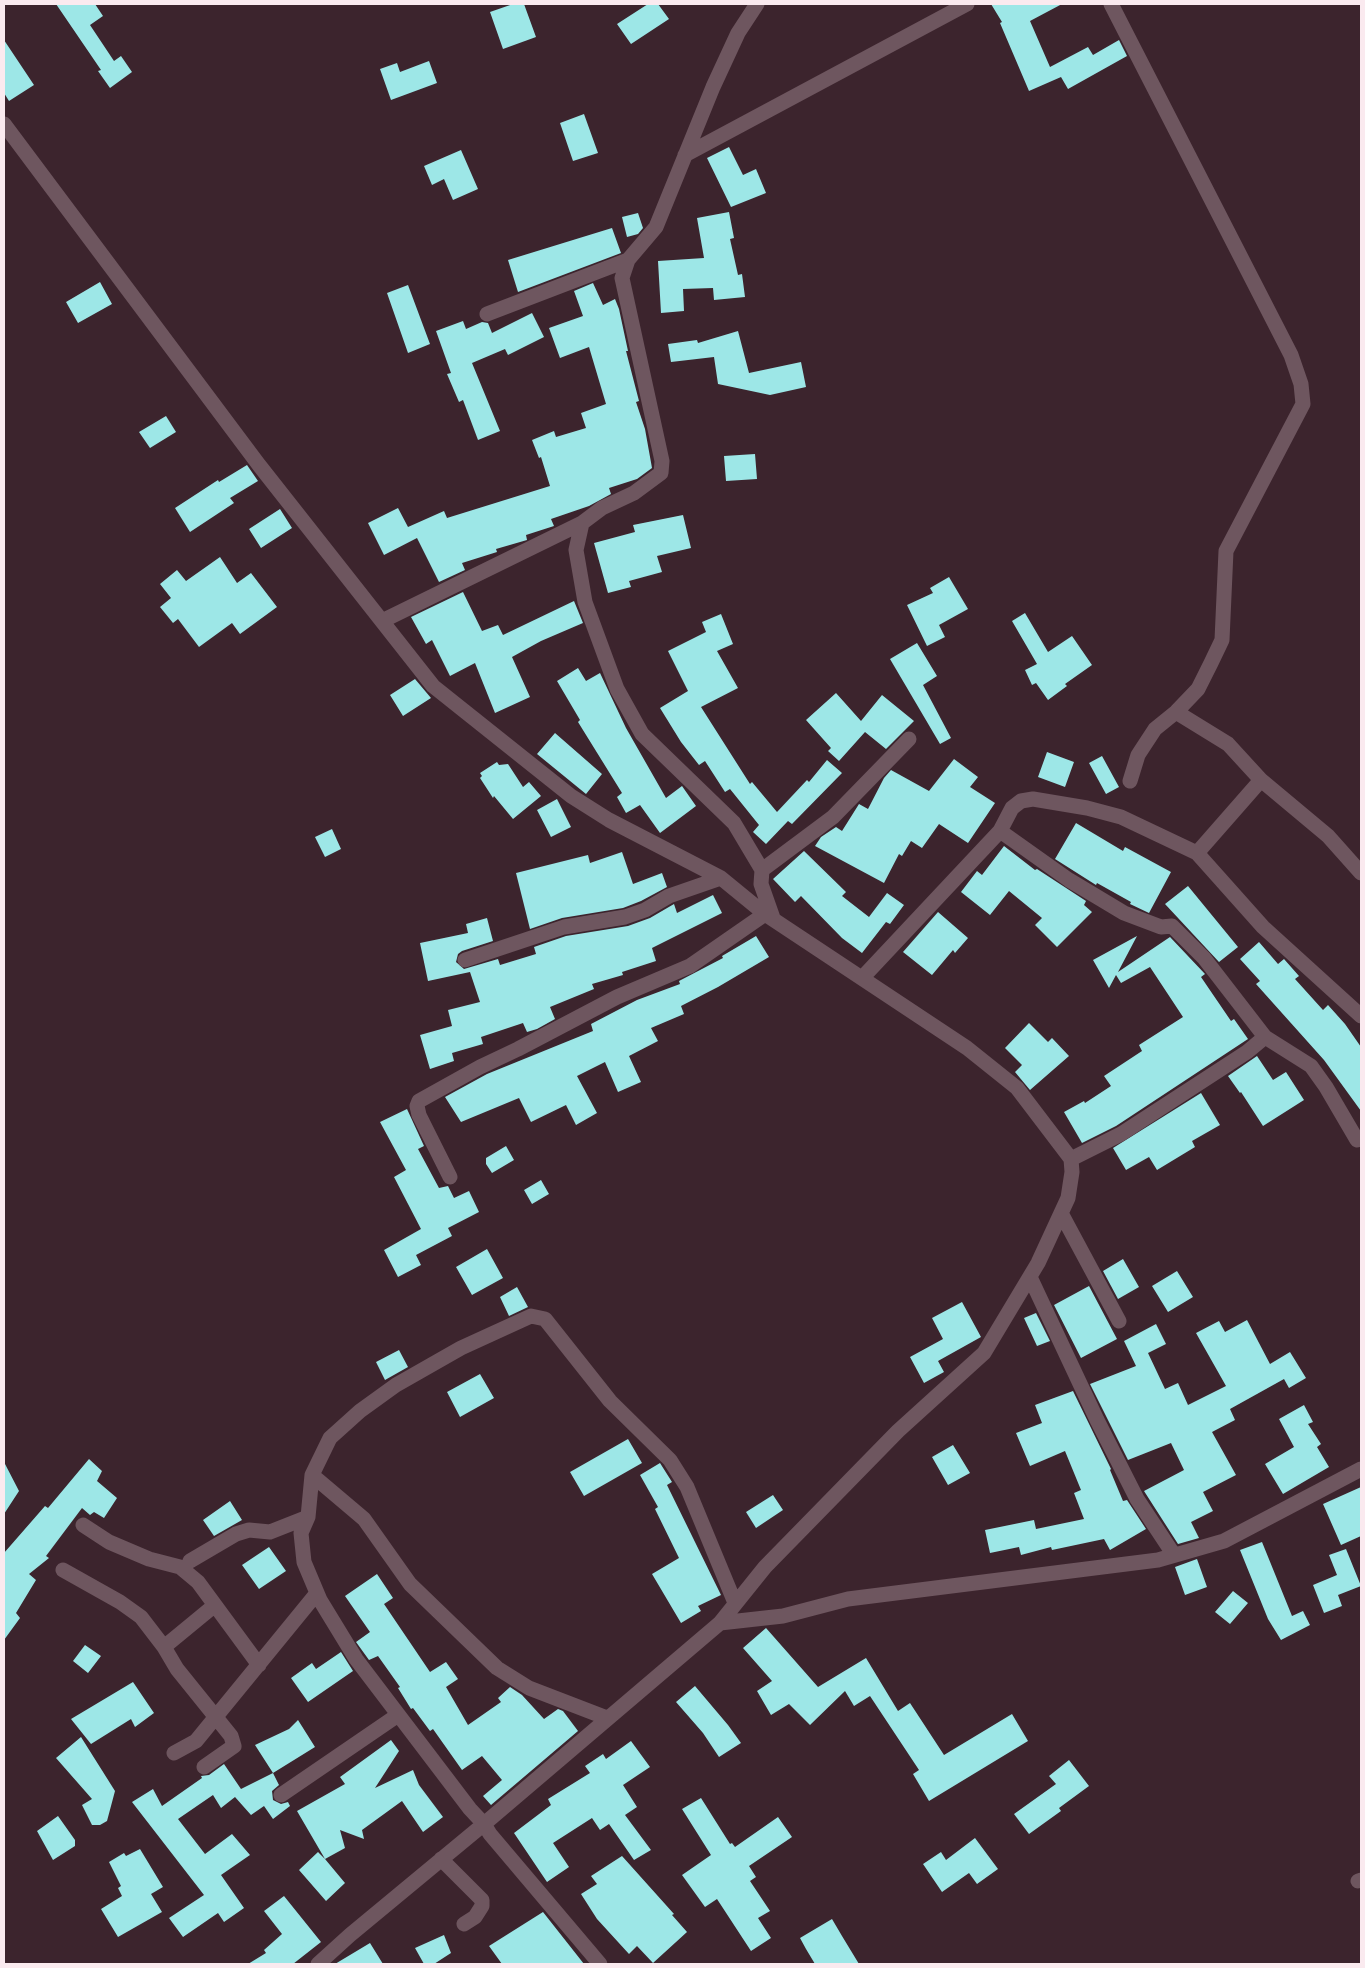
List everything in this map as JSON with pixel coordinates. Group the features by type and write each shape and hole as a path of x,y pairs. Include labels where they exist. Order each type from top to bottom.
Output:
{"street":[{"path":"685,155 967,4"},
{"path":"1111,4 1291,355 1302,384 1302,404 1226,551 1222,640 1198,689 1176,712 1155,729 1138,755 1130,781"},
{"path":"382,621 582,523 602,508 634,493 661,473 662,461 622,278 628,260 656,227 713,87 749,7"},
{"path":"4,124 259,465 432,686 571,796 609,820 722,878 769,916 967,1048 1017,1088 1071,1159 1072,1172 1068,1198 1030,1277 984,1353 898,1431 765,1568 720,1623 318,1964"},
{"path":"487,314 628,260"},
{"path":"582,523 576,550 586,602 617,689 642,734 734,823 762,870 761,884 769,916"},
{"path":"1176,712 1228,744 1262,780 1328,836 1361,874"},
{"path":"762,870 833,817 910,739"},
{"path":"1197,853 1262,780"},
{"path":"863,977 1000,831 1012,808 1021,801 1033,799 1087,808 1122,817 1197,853 1264,927 1361,1016"},
{"path":"1000,831 1069,880 1124,913 1161,927 1172,926 1204,958 1265,1037 1311,1066 1326,1087 1357,1140"},
{"path":"465,960 564,927 626,917 645,910 669,896 722,878"},
{"path":"450,1177 419,1115 417,1106 420,1101 480,1066 518,1049 617,997 690,966 769,916"},
{"path":"1071,1159 1121,1134 1246,1052 1265,1037"},
{"path":"1061,1213 1119,1321"},
{"path":"1030,1277 1097,1420 1137,1499 1174,1555"},
{"path":"600,1964 495,1840 484,1824 470,1810 356,1659 317,1593 304,1562 301,1534 308,1517 312,1475 330,1438 360,1411 396,1385 461,1348 531,1316 545,1319 610,1401 670,1460 687,1487 736,1603"},
{"path":"720,1623 783,1616 848,1599 1158,1560 1224,1541 1361,1469"},
{"path":"312,1475 364,1519 410,1584 497,1668 529,1688 607,1718"},
{"path":"190,1561 236,1534 249,1530 270,1532 308,1517"},
{"path":"83,1525 108,1542 180,1568 198,1582 259,1665"},
{"path":"63,1570 120,1602 141,1617 164,1647 177,1669 214,1717 232,1736 234,1746 204,1767"},
{"path":"174,1753 196,1741 317,1593"},
{"path":"164,1647 215,1605"},
{"path":"281,1795 398,1715"},
{"path":"441,1859 482,1900 482,1906 475,1917 464,1924"}],"building":[{"path":"56,4 95,4 103,16 90,25 114,61 121,56 132,72 110,88 98,71 101,70"},
{"path":"513,4 524,4 536,37 503,49 490,12"},
{"path":"648,4 658,4 669,19 631,44 617,24"},
{"path":"991,4 1062,4 1030,21 1050,67 1088,47 1093,55 1119,40 1127,56 1068,89 1061,77 1029,91 1000,23 1002,22"},
{"path":"4,40 34,85 9,101 4,93"},
{"path":"429,61 437,83 391,100 380,69 397,63 400,72"},
{"path":"584,114 598,153 573,161 560,123"},
{"path":"729,147 743,175 756,169 766,193 731,207 707,158"},
{"path":"461,150 478,189 453,200 444,179 432,185 424,166"},
{"path":"729,212 734,238 730,239 738,275 742,274 745,297 714,300 713,288 683,289 684,311 661,313 658,261 704,258 697,218"},
{"path":"638,213 643,228 638,234 627,237 622,217"},
{"path":"612,228 621,253 518,292 508,260"},
{"path":"100,282 112,304 78,323 66,302"},
{"path":"593,283 603,305 615,299 619,309 628,351 626,351 639,401 636,402 645,429 652,468 637,479 609,488 611,494 589,506 551,519 554,526 526,535 527,540 496,549 497,552 462,563 465,570 439,582 417,538 384,555 368,523 398,508 408,527 444,511 447,518 550,486 541,457 539,458 532,440 554,431 556,437 586,428 581,413 606,404 589,347 560,358 549,328 583,316 574,291"},
{"path":"408,285 430,344 408,353 387,293"},
{"path":"532,313 544,337 508,355 505,349 472,363 500,431 478,440 463,400 459,402 447,374 451,373 436,331 463,321 466,329 482,322 488,323 492,333"},
{"path":"738,331 749,373 801,362 806,387 770,395 718,384 714,357 671,362 668,344 697,340 698,343"},
{"path":"166,416 176,432 150,448 139,432"},
{"path":"755,454 757,479 726,481 724,456"},
{"path":"247,465 258,481 230,498 234,503 190,532 175,508 218,480 219,482"},
{"path":"280,509 292,528 261,548 249,529"},
{"path":"683,515 691,548 657,556 662,572 629,581 631,587 608,593 594,543 635,532 633,525"},
{"path":"220,557 237,583 251,573 277,607 240,634 232,623 199,647 178,619 173,623 160,607 171,598 160,584 177,570 186,581"},
{"path":"949,577 968,609 939,625 945,637 927,646 907,605 933,593 930,588"},
{"path":"463,592 482,631 498,625 503,635 574,601 583,623 541,641 512,657 530,697 495,713 475,663 450,676 432,640 426,644 411,617"},
{"path":"1025,613 1048,652 1072,636 1092,665 1065,684 1067,686 1048,700 1036,683 1032,685 1025,670 1037,664 1012,621"},
{"path":"721,614 733,644 717,651 738,688 701,707 750,784 752,782 777,812 807,780 809,782 827,760 842,773 792,824 788,821 766,844 753,832 759,825 730,789 725,792 705,761 699,765 681,742 660,708 688,691 668,651 706,632 702,622"},
{"path":"917,643 937,676 923,685 951,738 940,744 890,659"},
{"path":"578,668 586,681 600,673 626,728 666,798 682,786 696,806 660,833 640,805 626,813 617,797 622,793 578,722 580,720 557,681"},
{"path":"415,679 431,698 403,716 390,695"},
{"path":"836,693 861,721 882,695 914,721 886,749 865,732 839,761 828,751 831,748 806,720"},
{"path":"555,733 602,774 586,794 537,754"},
{"path":"1047,752 1074,762 1065,787 1038,777"},
{"path":"1102,756 1119,787 1106,794 1089,763"},
{"path":"954,759 978,777 970,787 995,803 968,843 939,824 922,848 911,841 902,856 899,854 884,883 815,846 821,837 836,827 842,831 859,804 868,809 884,778 891,770 929,791"},
{"path":"497,762 499,765 508,764 523,787 529,782 541,796 513,819 494,796 493,798 480,778 482,776 480,773"},
{"path":"557,799 571,827 551,837 537,810"},
{"path":"1076,823 1123,851 1125,847 1171,872 1149,913 1130,904 1131,902 1097,883 1096,885 1055,859"},
{"path":"332,829 341,849 325,857 315,837"},
{"path":"1004,846 1035,870 1037,869 1086,901 1084,905 1092,912 1057,947 1035,925 1042,918 1009,891 990,915 961,892 977,871 982,875"},
{"path":"804,851 846,892 842,896 869,917 887,893 904,905 890,924 886,922 862,953 842,938 801,896 795,902 773,879"},
{"path":"622,852 633,884 662,873 667,887 623,908 562,918 530,929 516,873 588,855 590,863"},
{"path":"1188,886 1238,947 1219,962 1165,904"},
{"path":"713,895 722,913 652,948 656,961 622,972 623,975 592,984 594,989 550,1007 555,1019 537,1029 527,1032 523,1023 481,1037 483,1044 452,1053 454,1061 430,1069 420,1035 452,1026 448,1010 480,1002 470,972 428,981 420,943 468,933 466,924 487,918 493,941 462,951 458,954 456,962 464,969 498,959 500,965 536,954 534,947 566,936 628,926 650,918 674,904 677,913"},
{"path":"938,912 968,938 955,953 953,950 932,975 903,952"},
{"path":"756,936 769,957 681,1006 684,1014 651,1028 658,1041 629,1056 641,1082 618,1092 605,1062 577,1076 597,1113 576,1125 566,1105 531,1122 519,1098 461,1122 445,1097 487,1074 593,1031 591,1024 637,1000 680,984 679,981 723,958 722,956"},
{"path":"1137,936 1118,972 1170,937 1205,974 1201,977 1231,1021 1234,1019 1248,1039 1116,1126 1082,1143 1064,1112 1084,1101 1085,1103 1111,1086 1104,1076 1142,1051 1139,1045 1183,1017 1150,967 1121,983 1116,975 1109,988 1093,960"},
{"path":"1259,942 1278,964 1284,959 1299,976 1295,979 1323,1010 1328,1005 1345,1024 1361,1047 1361,1111 1324,1060 1256,984 1260,981 1240,959"},
{"path":"1029,1023 1048,1042 1052,1038 1069,1056 1030,1090 1015,1072 1022,1065 1005,1048"},
{"path":"1257,1056 1273,1080 1286,1072 1304,1100 1263,1126 1228,1076"},
{"path":"1201,1093 1220,1125 1192,1141 1195,1147 1157,1170 1149,1157 1126,1170 1113,1148"},
{"path":"407,1109 424,1146 418,1149 439,1188 448,1186 454,1198 469,1191 479,1212 448,1228 452,1236 416,1255 421,1265 398,1277 384,1250 421,1229 394,1177 406,1170 380,1122"},
{"path":"506,1146 514,1160 492,1173 486,1164 486,1158"},
{"path":"541,1180 549,1194 532,1204 524,1190"},
{"path":"487,1249 503,1278 472,1295 456,1267"},
{"path":"1123,1259 1139,1287 1118,1299 1103,1271"},
{"path":"1177,1271 1193,1297 1168,1312 1152,1286"},
{"path":"1089,1286 1117,1339 1081,1358 1054,1305"},
{"path":"517,1287 528,1307 509,1316 500,1297"},
{"path":"962,1302 981,1337 938,1361 944,1372 924,1383 910,1357 943,1339 932,1318"},
{"path":"1036,1313 1050,1341 1037,1346 1024,1318"},
{"path":"1247,1320 1270,1364 1290,1352 1306,1378 1289,1388 1284,1379 1230,1409 1235,1420 1212,1432 1236,1475 1203,1492 1213,1511 1191,1522 1199,1538 1178,1544 1144,1491 1184,1470 1171,1443 1128,1460 1090,1384 1136,1366 1124,1341 1156,1324 1166,1344 1148,1353 1165,1389 1178,1383 1188,1405 1226,1386 1196,1333 1219,1321 1225,1332"},
{"path":"399,1350 408,1367 385,1380 376,1362"},
{"path":"480,1374 494,1398 460,1417 447,1392"},
{"path":"1073,1391 1111,1469 1123,1501 1127,1500 1146,1529 1110,1550 1104,1539 1052,1550 1051,1547 1021,1555 1019,1547 990,1553 985,1530 1034,1520 1036,1529 1084,1519 1074,1493 1081,1490 1065,1451 1030,1466 1016,1433 1042,1423 1035,1405"},
{"path":"1304,1405 1313,1422 1308,1424 1321,1444 1317,1447 1329,1467 1283,1494 1265,1464 1294,1447 1279,1419"},
{"path":"628,1439 642,1463 584,1496 570,1472"},
{"path":"953,1445 970,1473 948,1485 932,1457"},
{"path":"89,1459 102,1471 97,1481 117,1498 104,1518 94,1512 90,1515 82,1508 46,1556 49,1558 29,1574 36,1580 16,1613 20,1618 4,1640 4,1553 45,1506 48,1508"},
{"path":"4,1462 19,1491 4,1514"},
{"path":"660,1463 672,1482 667,1485 721,1595 698,1606 701,1611 681,1623 652,1574 679,1558 655,1509 658,1507 640,1475"},
{"path":"1361,1487 1361,1536 1341,1545 1323,1504"},
{"path":"773,1495 783,1510 756,1528 746,1512"},
{"path":"230,1501 242,1520 214,1536 203,1520"},
{"path":"1262,1542 1292,1616 1303,1611 1310,1625 1281,1640 1268,1619 1240,1550"},
{"path":"269,1547 286,1571 259,1589 242,1565"},
{"path":"1346,1549 1361,1586 1338,1595 1342,1606 1324,1613 1313,1585 1337,1575 1329,1555"},
{"path":"1197,1559 1207,1587 1185,1595 1175,1567"},
{"path":"377,1574 393,1598 384,1604 430,1672 446,1662 458,1679 446,1687 468,1725 501,1702 498,1698 510,1687 522,1695 544,1719 558,1709 563,1711 578,1731 491,1805 483,1796 502,1780 482,1756 462,1770 433,1729 430,1731 413,1708 411,1709 398,1688 400,1687 378,1656 369,1660 356,1642 370,1632 345,1596"},
{"path":"1233,1591 1248,1603 1230,1624 1215,1612"},
{"path":"766,1628 818,1687 866,1658 898,1711 910,1703 944,1755 1012,1714 1028,1741 929,1801 913,1774 919,1770 870,1696 854,1706 845,1691 810,1725 789,1704 771,1715 757,1691 772,1681 743,1648"},
{"path":"85,1645 101,1656 88,1673 73,1661"},
{"path":"341,1652 353,1671 308,1702 291,1678 312,1663 316,1669"},
{"path":"133,1682 154,1713 135,1727 131,1719 91,1744 71,1719"},
{"path":"695,1686 741,1743 719,1757 703,1733 676,1702"},
{"path":"298,1720 315,1747 273,1773 255,1745 289,1729"},
{"path":"81,1737 115,1791 107,1821 100,1825 92,1825 82,1805 92,1799 56,1758"},
{"path":"391,1740 399,1751 375,1788 413,1770 419,1785 443,1817 423,1832 402,1801 362,1830 364,1839 340,1830 345,1848 325,1859 297,1811 345,1784 340,1777"},
{"path":"631,1741 650,1767 623,1785 637,1807 625,1815 651,1850 634,1860 609,1824 600,1830 592,1818 553,1843 569,1867 547,1882 514,1833 551,1805 548,1799 590,1773 585,1766 603,1754 606,1759"},
{"path":"1069,1760 1089,1786 1059,1808 1061,1811 1029,1834 1014,1814 1056,1784 1049,1776"},
{"path":"224,1764 241,1789 273,1773 279,1785 272,1791 273,1800 281,1804 288,1802 290,1806 273,1819 264,1806 251,1815 235,1797 221,1808 213,1795 178,1819 205,1854 232,1834 250,1855 221,1875 244,1908 224,1922 218,1913 183,1937 169,1918 204,1895 132,1802 153,1789 162,1806 202,1778 201,1776 209,1775"},
{"path":"701,1798 730,1844 732,1843 735,1847 778,1817 792,1837 749,1866 756,1877 750,1881 770,1911 758,1918 771,1938 751,1951 717,1899 705,1907 682,1875 711,1855 682,1809"},
{"path":"58,1816 75,1840 75,1846 53,1860 37,1831"},
{"path":"975,1838 998,1869 977,1884 969,1873 942,1892 923,1864 941,1852 946,1860"},
{"path":"140,1849 163,1887 151,1894 162,1912 118,1937 101,1909 122,1896 118,1888 121,1886 109,1862 124,1853 126,1856"},
{"path":"318,1852 345,1883 326,1901 299,1870"},
{"path":"622,1856 674,1914 672,1915 687,1932 653,1963 637,1946 629,1954 597,1919 581,1894 597,1884 591,1876"},
{"path":"284,1896 321,1942 293,1964 248,1964 266,1953 264,1950 282,1934 264,1911"},
{"path":"543,1912 584,1964 502,1964 489,1946"},
{"path":"832,1919 859,1964 815,1964 806,1949 800,1938"},
{"path":"444,1935 451,1953 434,1964 424,1964 415,1948"},
{"path":"370,1943 383,1964 335,1964"}]}
